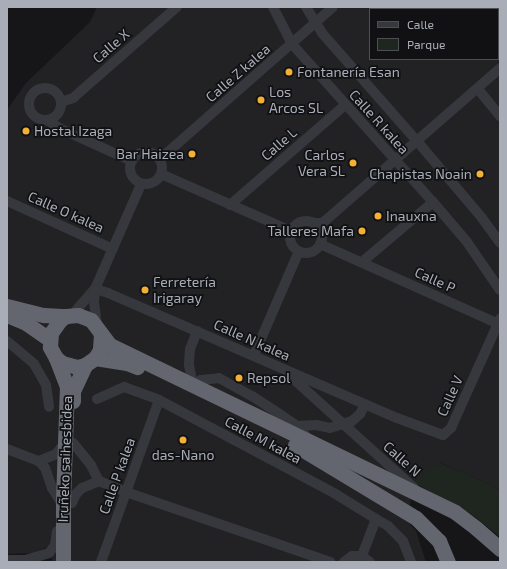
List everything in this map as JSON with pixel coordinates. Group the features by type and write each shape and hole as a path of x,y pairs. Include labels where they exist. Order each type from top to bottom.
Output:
{"highway":[{"path":"7,306 44,316 78,315 91,320 110,345 455,512 500,549"},
{"path":"7,315 30,325 50,340"},
{"path":"69,316 54,326 50,340 50,347 56,358 69,366 90,361 127,363 180,386 307,451 416,518 439,541 448,562"},
{"path":"90,361 102,342 99,330"},
{"name":"Iruñeko saihesbidea","path":"56,358 67,386 69,443"},
{"name":"Iruñeko saihesbidea","path":"63,562 73,391 90,361"},
{"name":"Iruñeko saihesbidea","path":"67,502 72,562"}],"street":[{"name":"Calle X","path":"60,102 73,98 177,7"},
{"name":"Calle R kalea","path":"273,7 292,44 467,242 500,290"},
{"name":"Calle R kalea","path":"306,7 322,33 482,218 500,243"},
{"name":"Calle Z kalea","path":"160,159 333,7"},
{"path":"314,223 320,230 320,244 311,252 299,251 291,243 291,231 298,223 309,221 314,223 322,223 326,220 478,89 500,68"},
{"path":"47,120 58,113 60,102 56,92 46,88 36,91 32,95 29,105 30,110 37,118 47,120 60,129 132,162"},
{"path":"478,89 500,116"},
{"name":"Calle L","path":"230,205 345,105"},
{"path":"149,152 160,159 163,165 161,174 154,183 148,185 141,184 132,177 130,172 132,162 142,153 149,152"},
{"path":"161,174 291,231"},
{"path":"69,316 95,289 141,184"},
{"name":"Calle O kalea","path":"7,201 113,249"},
{"path":"362,262 433,202"},
{"name":"Calle P","path":"320,244 499,321"},
{"path":"254,355 299,251"},
{"path":"95,289 94,302 99,330"},
{"name":"Calle N kalea","path":"95,289 108,293 254,355 397,418"},
{"name":"Calle V","path":"397,418 443,435 451,428 499,321"},
{"path":"197,331 190,349 189,365 194,385 201,380 219,378 252,396 297,426 310,442"},
{"path":"8,344 34,364 46,385 49,407"},
{"name":"Calle N","path":"281,368 423,496"},
{"name":"Calle M kalea","path":"97,398 124,387 159,400 334,493 388,526 404,541 411,562"},
{"path":"316,425 325,417 326,397 334,391"},
{"name":"Calle P kalea","path":"101,562 159,400"},
{"path":"330,428 356,418 365,404"},
{"name":"Calle N","path":"297,426 316,425 330,428 363,442"},
{"path":"7,449 40,461 56,454 69,443 91,465 99,481 126,492 330,562"},
{"path":"40,461 52,488 67,502"},
{"path":"25,560 49,553 55,545 67,502 82,488 99,481"},
{"path":"344,562 352,556 366,559 376,519"},
{"path":"7,560 38,562"}],"shaded area":[{"path":"97,7 500,7 500,490 440,463 413,482 408,522 416,531 426,562 52,562 53,541 51,545 35,553 7,554 7,110 26,83 90,22"}],"green space":[{"path":"439,463 465,473 500,490 500,537 474,516 413,482"}],"place":[{"name":"Fontanería Esan","path":"289,72"},
{"name":"Los Arcos SL","path":"261,100"},
{"name":"Hostal Izaga","path":"26,131"},
{"name":"Bar Haizea","path":"192,154"},
{"name":"Carlos Vera SL","path":"353,163"},
{"name":"Chapistas Noain","path":"480,174"},
{"name":"Inauxna","path":"378,216"},
{"name":"Talleres Mafa","path":"362,231"},
{"name":"Ferretería Irigaray","path":"145,290"},
{"name":"Repsol","path":"239,378"},
{"name":"das-Nano","path":"183,440"}]}
